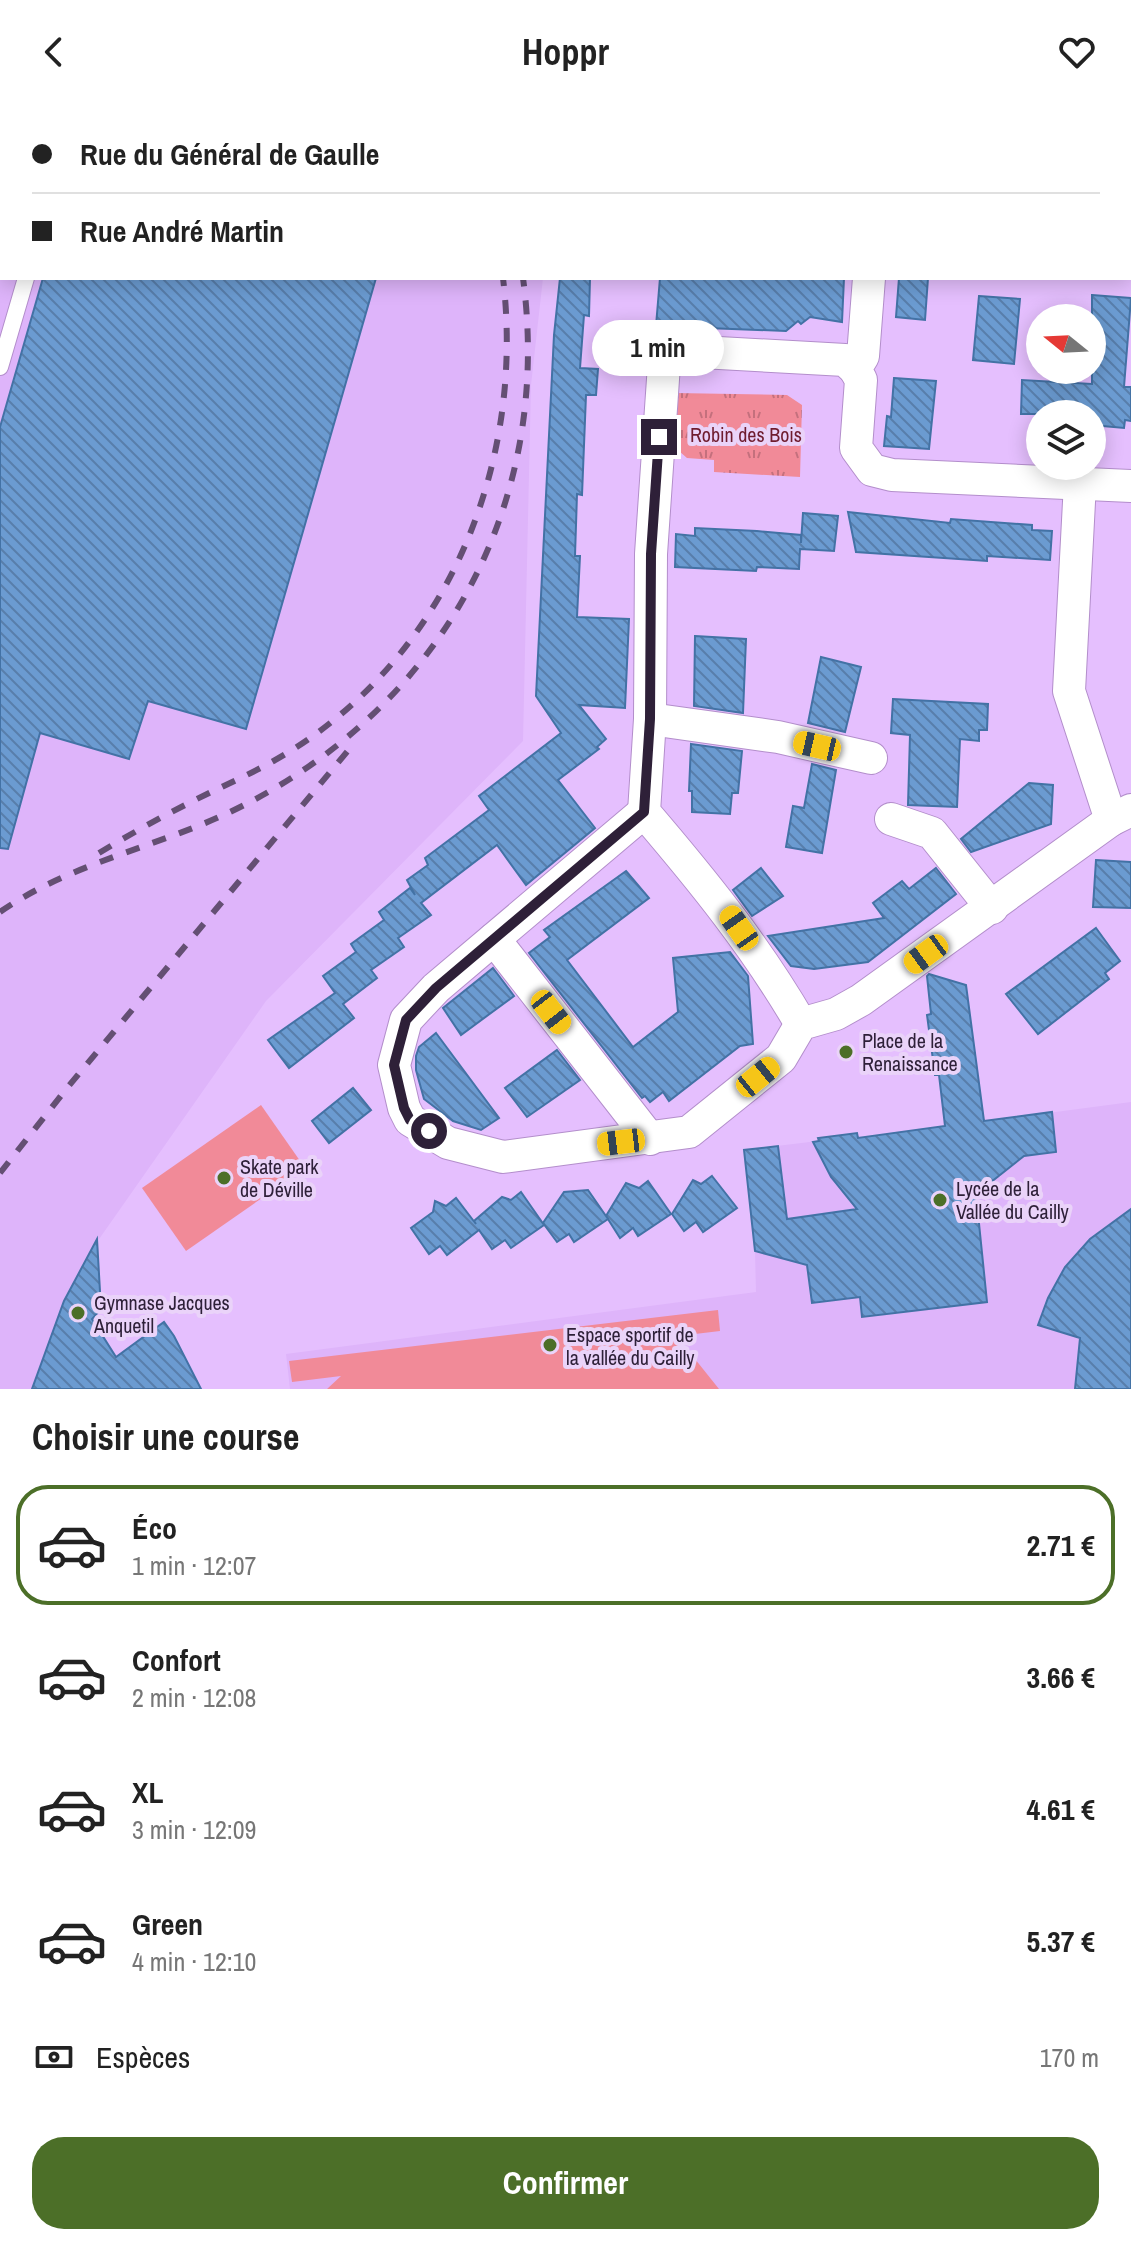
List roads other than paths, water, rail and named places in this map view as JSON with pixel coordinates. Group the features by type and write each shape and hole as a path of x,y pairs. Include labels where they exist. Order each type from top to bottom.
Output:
{"street":[{"path":"855,369 863,356 869,280"},
{"path":"801,1024 724,907 644,812 650,719 651,554 665,350 845,360 861,380 856,448 872,470 892,475 1131,486"},
{"path":"644,812 436,988 406,1020 394,1065 404,1108 410,1120 448,1143 503,1157 689,1132 781,1058 801,1024 836,1014 861,1000 1121,815 1069,691 1080,483"},
{"path":"650,719 778,737 871,758"},
{"path":"891,819 932,833 992,908"},
{"path":"494,939 650,1139"}],"lane":[{"path":"0,367 25,280"}],"railway":[{"path":"99,853 292,750 348,708 395,660 434,605 465,545 488,481 502,414 507,346 503,280"},
{"path":"0,912 54,881 228,813 302,771 367,720 421,661 466,595 498,523 519,445 528,363 523,280"},
{"path":"0,1173 356,741"}],"place":[{"name":"Place de la Renaissance","path":"846,1052"},
{"name":"Skate park de Déville","path":"224,1178"},
{"name":"Lycée de la Vallée du Cailly","path":"940,1200"},
{"name":"Gymnase Jacques Anquetil","path":"78,1313"},
{"name":"Espace sportif de la vallée du Cailly","path":"550,1345"}],"park label":[{"name":"Robin des Bois","path":"746,434"}]}
